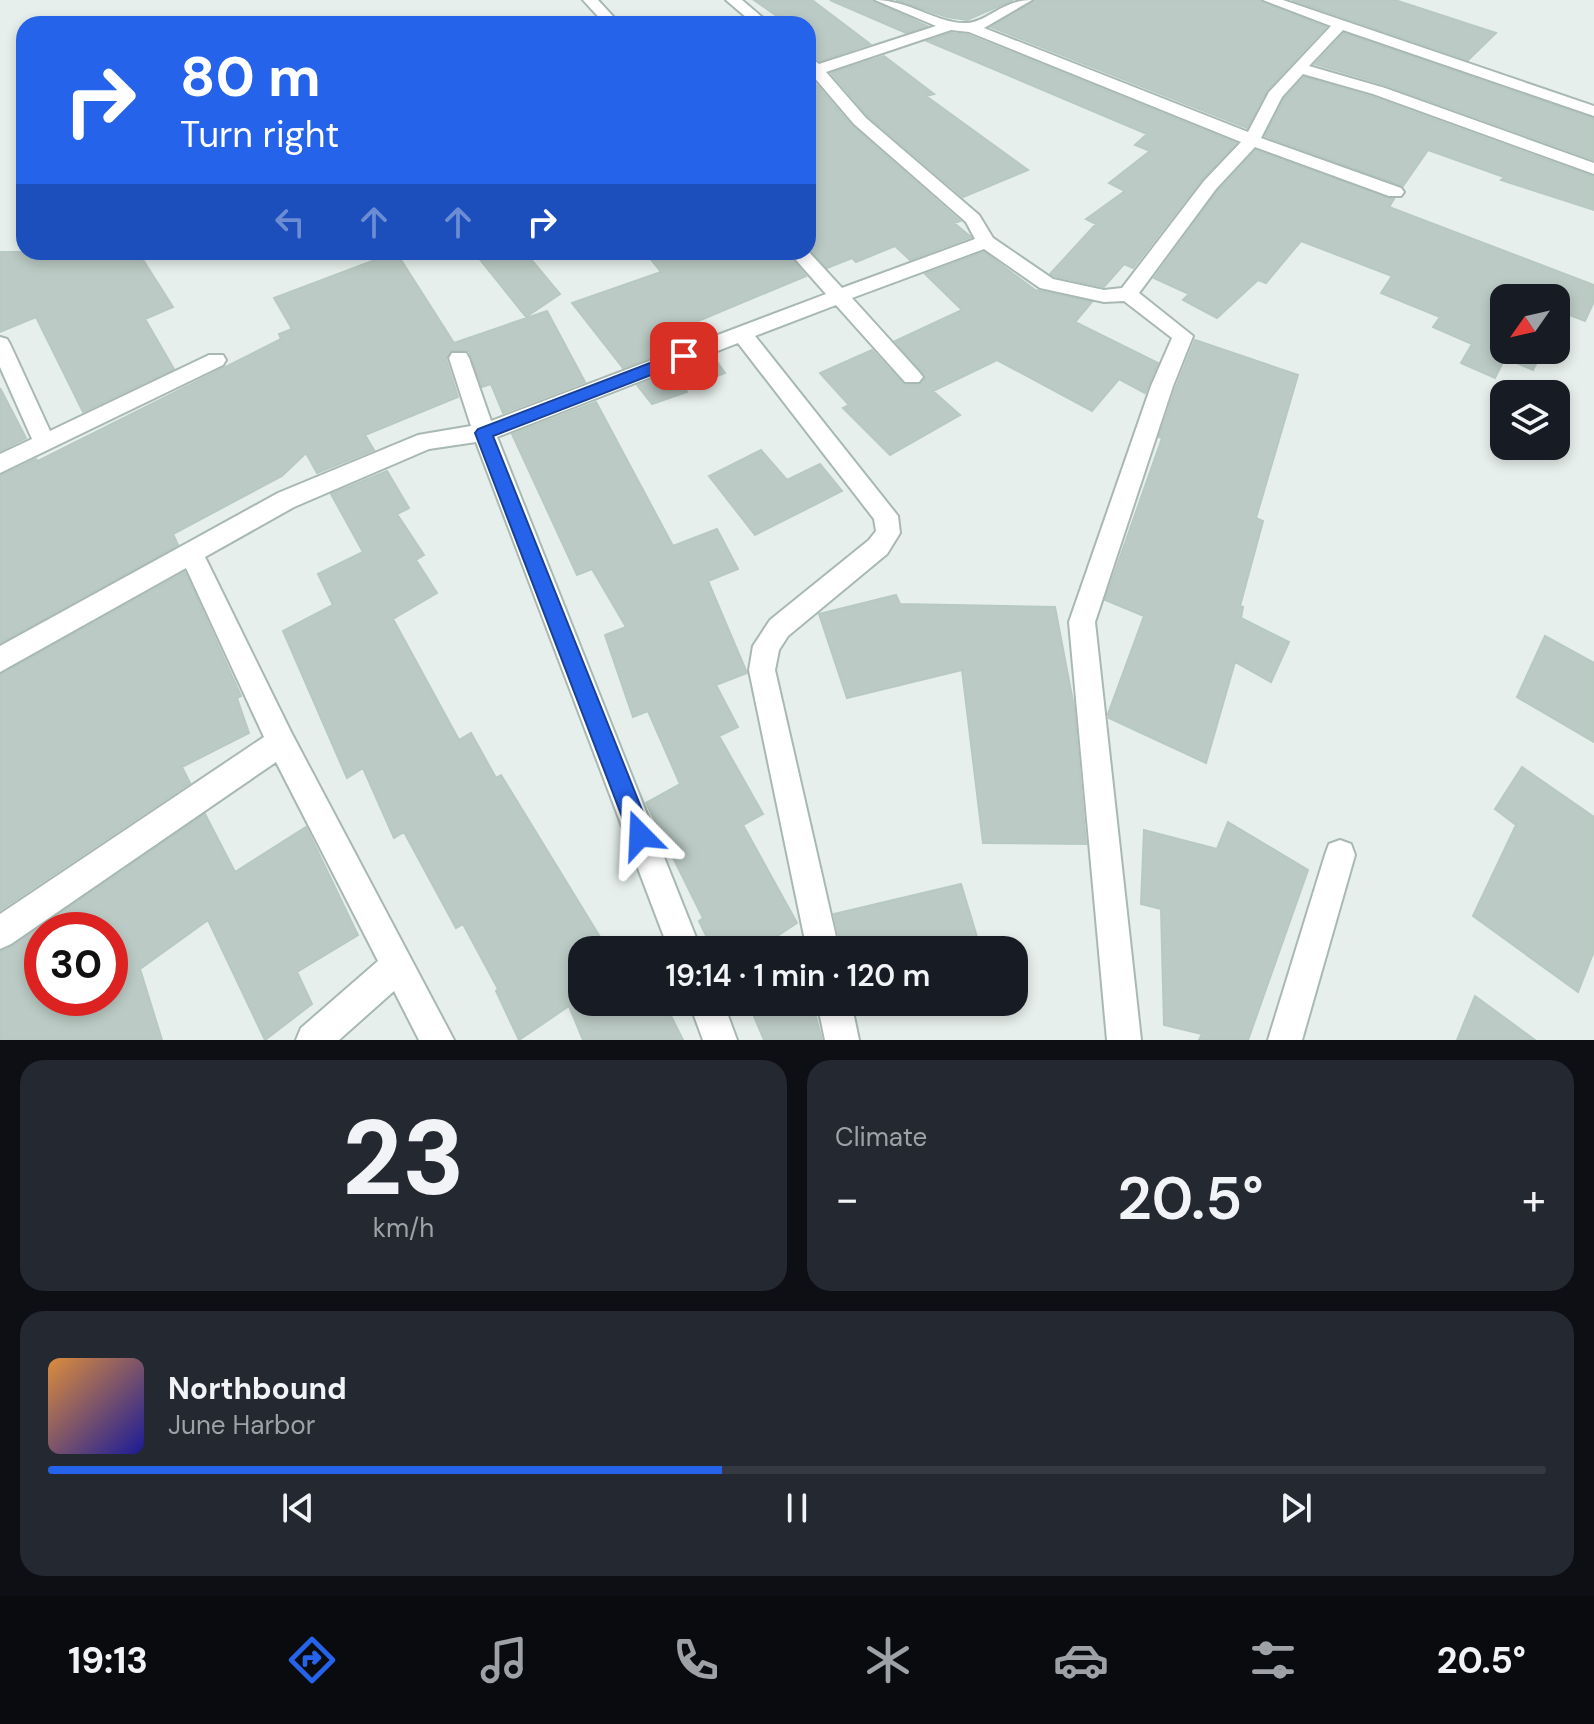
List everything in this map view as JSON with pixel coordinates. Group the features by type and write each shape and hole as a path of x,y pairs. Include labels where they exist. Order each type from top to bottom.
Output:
{"street":[{"path":"590,0 605,16"},
{"path":"733,0 753,16"},
{"path":"882,0 961,27 1395,192"},
{"path":"816,67 961,27 1025,0"},
{"path":"1270,0 1594,111"},
{"path":"1128,294 1210,185 1252,140 1275,95 1340,24"},
{"path":"1298,68 1379,91 1594,169"},
{"path":"816,73 860,121 973,219 986,242 1047,284 1104,296 1128,294 1183,336 1162,386 1082,622 1124,1040"},
{"path":"0,660 286,500 426,441 484,433 986,242"},
{"path":"805,260 912,377"},
{"path":"742,334 886,516 888,533 878,547 779,628 766,646 762,670 820,936"},
{"path":"0,344 45,443"},
{"path":"459,358 484,433 680,936"},
{"path":"0,464 216,360"},
{"path":"191,553 281,742 437,1040"},
{"path":"0,933 281,742"},
{"path":"1285,1040 1340,855"},
{"path":"313,1040 399,965"},
{"path":"711,1016 720,1040"},
{"path":"837,1016 842,1040"}],"building":[{"path":"754,0 812,0 870,44 820,61 816,58 816,16 777,16"},
{"path":"830,0 872,0 927,26 906,33"},
{"path":"896,0 1013,0 967,20 947,17"},
{"path":"1035,0 1260,0 1326,27 1267,90 1247,128 991,27"},
{"path":"1292,0 1395,0 1496,33 1468,60"},
{"path":"951,33 968,35 1236,143 1202,179 1133,268 1124,264 1104,287 1054,276 1050,274 1096,224 1086,219 1125,191 1109,183 1150,151 1135,145 1147,134 927,41"},
{"path":"1344,33 1594,119 1594,160 1386,85 1315,64"},
{"path":"884,56 934,94 926,96 1028,170 963,197 868,116 831,73"},
{"path":"1304,77 1372,97 1594,177 1594,210 1501,180 1504,177 1428,150 1403,186 1265,136 1284,99"},
{"path":"816,85 852,126 960,221 954,223 971,237 910,260 895,246 856,262 852,258 827,268 816,256"},
{"path":"1256,150 1394,199 1389,207 1594,285 1594,301 1585,321 1570,315 1570,284 1490,284 1490,364 1502,364 1495,378 1461,363 1472,344 1433,327 1440,317 1381,293 1392,276 1301,241 1266,283 1258,280 1217,318 1183,300 1189,294 1154,278 1218,191"},
{"path":"0,252 16,252 16,260 143,260 173,307 145,319 174,369 83,412 36,317 0,332"},
{"path":"984,252 1035,290 1092,302 1075,322 1158,363 1145,393 1119,379 1092,411 997,360 933,391 960,415 890,455 843,408 849,405 820,373 872,350 903,384 921,384 925,375 895,341 962,310 925,274"},
{"path":"375,260 401,260 454,343 547,311 585,382 503,413 491,384 482,387 469,351 452,350 446,359 458,397 365,435 374,450 317,473 306,453 282,476 173,534 178,545 0,643 0,476 36,459 38,461 281,339 279,334 292,329 274,298"},
{"path":"480,260 532,260 560,294 526,317"},
{"path":"651,260 793,260 806,276 691,324 701,338 623,368 572,303 661,272"},
{"path":"1195,340 1298,375 1256,518 1263,521 1240,606 1243,607 1241,618 1289,642 1271,682 1235,662 1206,763 1109,718 1144,616 1105,600 1162,438 1159,437 1176,387"},
{"path":"713,356 725,373 685,388 687,392 652,404 637,385"},
{"path":"1519,364 1536,364 1533,370"},
{"path":"0,388 26,438 0,451"},
{"path":"596,402 673,546 717,529 738,569 708,581 747,673 716,685 738,727 719,736 763,814 743,825 797,923 777,936 706,936 699,921 703,918 646,803 680,784 648,711 633,717 605,635 626,627 592,569 577,575 512,434"},
{"path":"761,450 787,480 820,464 842,491 755,535 709,476"},
{"path":"387,471 409,508 397,514 424,555 416,560 437,593 393,619 459,740 471,733 496,778 501,775 599,936 568,936 568,1007 519,1040 496,991 498,989 463,924 456,928 404,832 394,838 363,768 347,778 283,631 333,605 318,574 363,552 331,494"},
{"path":"185,572 241,696 237,698 249,733 182,767 190,783 0,910 0,675"},
{"path":"896,595 900,604 1055,607 1074,707 1086,844 983,843 962,670 847,698 819,614"},
{"path":"1545,636 1594,663 1594,742 1517,697"},
{"path":"1522,767 1594,817 1594,951 1578,992 1473,916 1516,825 1495,809"},
{"path":"205,814 235,872 306,827 358,935 297,972 312,1004 265,1040 208,920 140,969 162,1040 0,1040 0,952 24,938 24,1016 128,1016 128,912 62,912"},
{"path":"1228,822 1308,870 1248,1040 1199,1040 1202,1034 1164,1025 1161,909 1141,904 1144,830 1217,849"},
{"path":"961,884 977,936 839,936 834,914"},
{"path":"1475,996 1535,1040 1457,1040"},
{"path":"573,1016 671,1016 683,1040 583,1040"},
{"path":"754,1016 816,1016 822,1040 764,1040"}],"route":[{"path":"640,835 484,433 684,356"}]}
